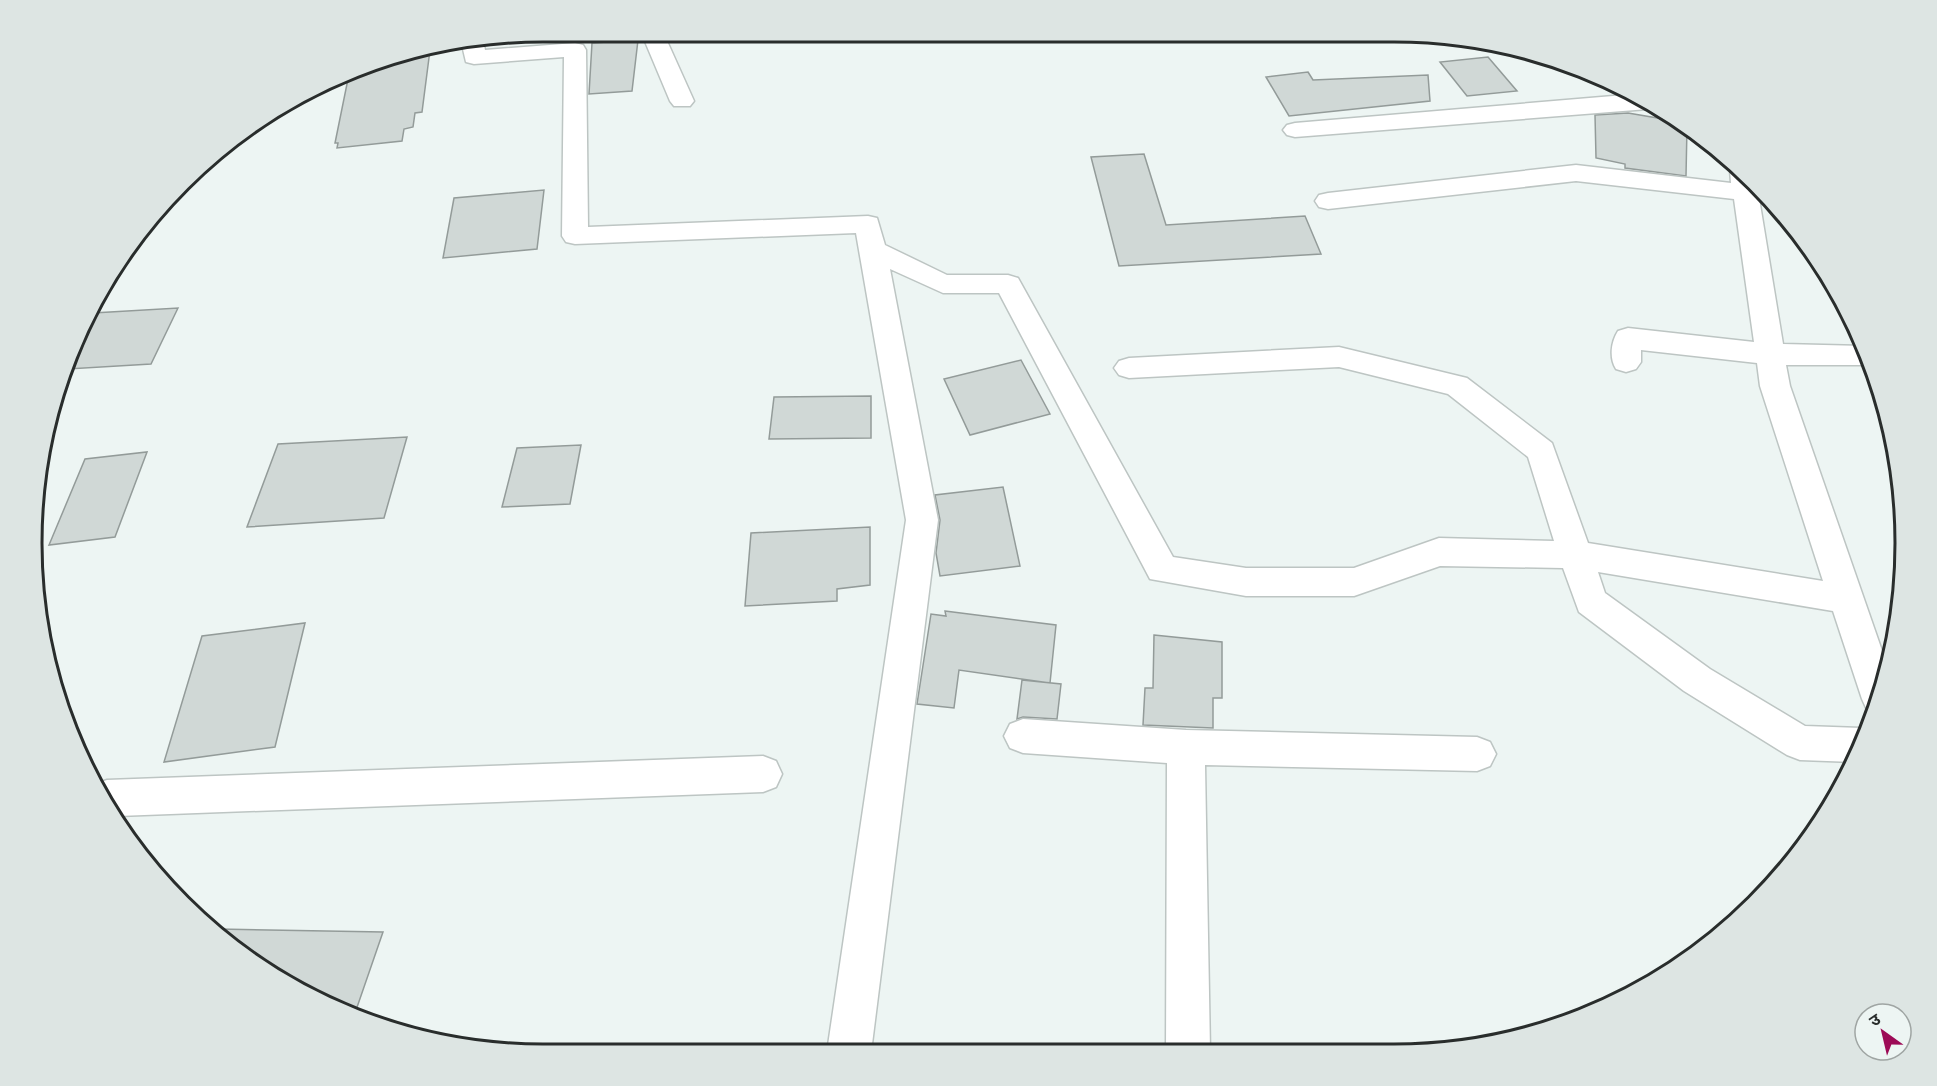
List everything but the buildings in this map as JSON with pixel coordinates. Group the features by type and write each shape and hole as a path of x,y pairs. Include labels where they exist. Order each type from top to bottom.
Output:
{"street":[{"path":"656,42 682,101"},
{"path":"473,47 474,57 575,50 575,236 868,224 922,520 850,1044"},
{"path":"1295,130 1631,102"},
{"path":"1328,201 1576,173 1739,181"},
{"path":"1744,185 1775,386 1875,683"},
{"path":"873,250 943,284 1008,284 1162,569 1246,582 1354,582 1439,552 1576,555 1847,599"},
{"path":"1626,362 1628,338 1770,354 1859,356"},
{"path":"1129,368 1339,357 1457,386 1541,450 1591,602 1697,680 1800,743 1852,745"},
{"path":"1023,736 1186,747 1477,754"},
{"path":"1186,747 1188,1044"},
{"path":"111,798 763,774"}]}
